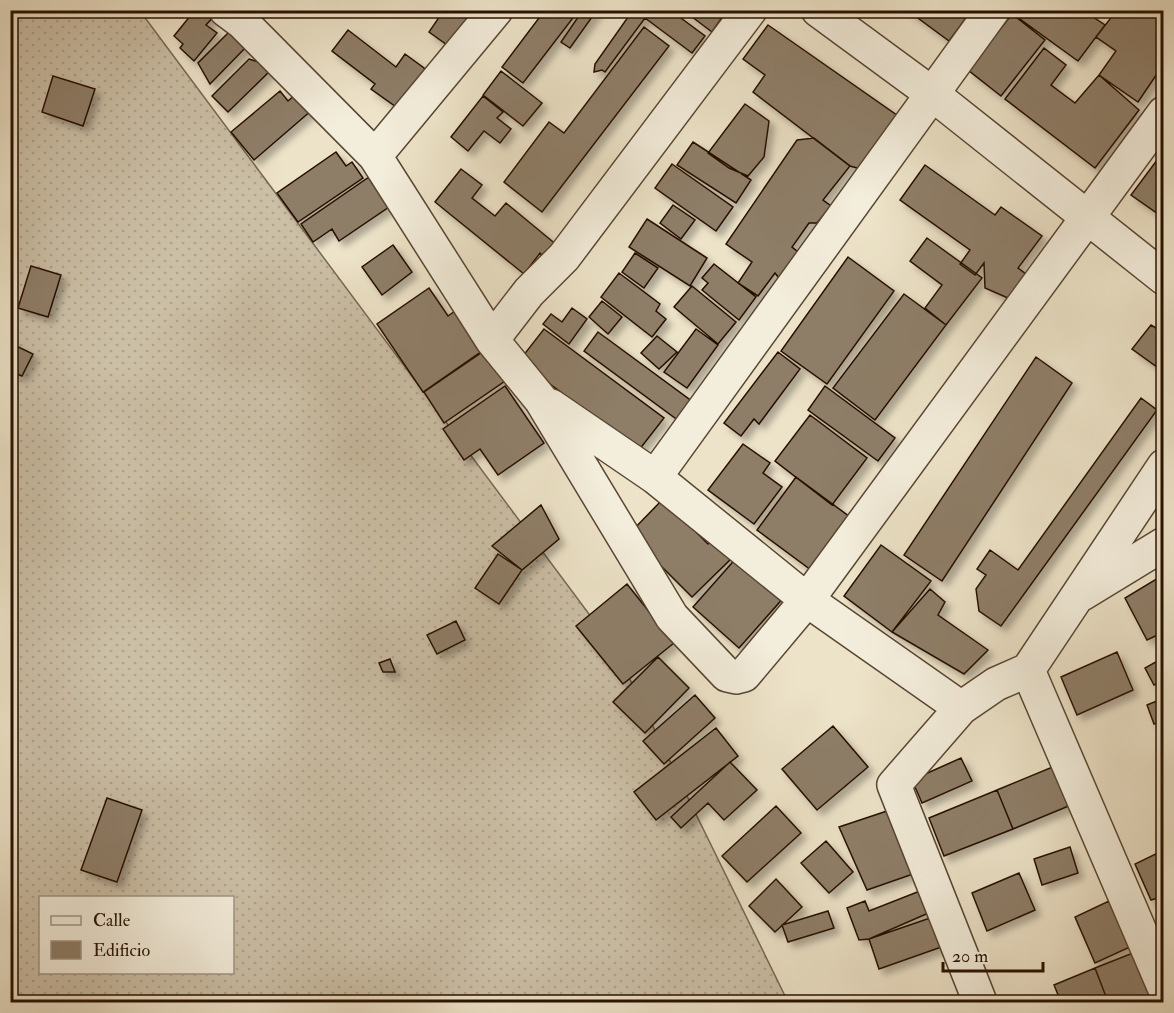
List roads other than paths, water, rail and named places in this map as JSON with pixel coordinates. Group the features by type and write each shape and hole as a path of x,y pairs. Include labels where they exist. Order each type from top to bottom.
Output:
{"street":[{"path":"375,156 496,10"},
{"path":"492,340 529,292 564,257 750,10"},
{"path":"818,10 932,93 1164,279"},
{"path":"655,477 993,10"},
{"path":"240,14 375,156 492,340 541,400 672,617 728,675 736,677 744,675 807,600 1164,113"},
{"path":"541,400 655,477 807,600 961,708"},
{"path":"980,1002 894,785 961,708 996,684 1028,670 1073,599 1164,466"},
{"path":"1073,599 1160,553"},
{"path":"1028,670 1164,987"}]}
